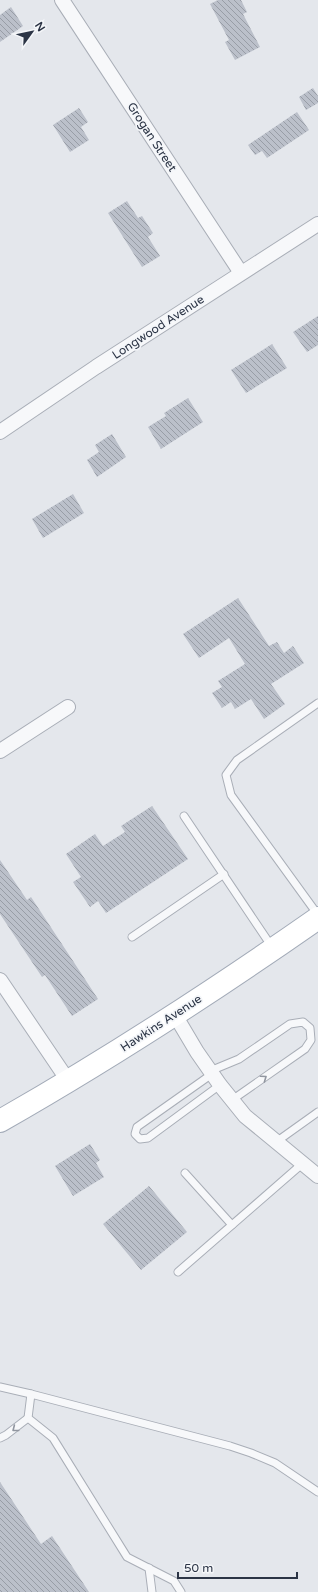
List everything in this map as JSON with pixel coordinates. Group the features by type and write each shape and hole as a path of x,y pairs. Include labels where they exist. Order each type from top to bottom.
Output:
{"main road":[{"name":"Hawkins Avenue","path":"0,1121 69,1082 175,1015 318,918"}],"street":[{"name":"Grogan Street","path":"62,0 241,273"},
{"name":"Longwood Avenue","path":"0,432 96,367 318,224"},
{"path":"0,751 68,707"},
{"path":"0,980 69,1082"},
{"path":"175,1015 214,1077 245,1116 318,1176"}],"lane":[{"path":"318,703 237,760 226,775 231,795 318,915"},
{"path":"184,816 274,949"},
{"path":"132,937 224,874"},
{"path":"214,1077 148,1138 140,1139 135,1134 137,1127 214,1077 290,1024 303,1022 310,1028 311,1040 305,1049 232,1100"},
{"path":"276,1142 318,1112"},
{"path":"178,1272 302,1164"},
{"path":"185,1173 232,1225"},
{"path":"0,1387 32,1394 252,1453 275,1463 318,1492"},
{"path":"0,1438 28,1418 32,1394"},
{"path":"28,1418 53,1438 127,1557 174,1581 181,1592"},
{"path":"149,1568 152,1592"}],"building":[{"path":"218,0 241,0 247,12 243,14 260,47 235,60 225,42 229,40 210,4"},
{"path":"11,7 23,26 0,42 0,15"},
{"path":"313,88 318,96 318,103 306,110 299,97"},
{"path":"79,108 88,122 81,127 89,140 70,152 53,125"},
{"path":"297,112 309,130 267,158 262,151 255,155 248,145"},
{"path":"127,201 138,218 142,216 153,233 148,237 160,256 142,267 108,213"},
{"path":"318,316 318,345 307,352 293,332"},
{"path":"272,344 287,368 246,393 231,370"},
{"path":"188,398 203,422 161,449 148,427 166,416 164,413"},
{"path":"112,434 126,457 97,477 87,460 99,452 95,445"},
{"path":"73,494 84,513 43,538 32,519"},
{"path":"238,598 269,646 277,642 284,653 293,646 304,663 271,684 285,704 264,719 251,699 235,709 231,702 222,708 212,693 222,687 218,681 245,664 229,638 199,658 183,634"},
{"path":"152,806 188,859 106,913 98,901 90,907 73,882 81,877 66,854 95,834 103,846 125,832 121,826"},
{"path":"0,860 27,900 31,897 98,999 72,1016 45,975 42,977 0,914"},
{"path":"90,1144 100,1160 96,1163 104,1177 73,1196 55,1166"},
{"path":"149,1186 187,1232 141,1270 103,1224"},
{"path":"0,1482 41,1544 52,1536 89,1592 0,1592"}]}
